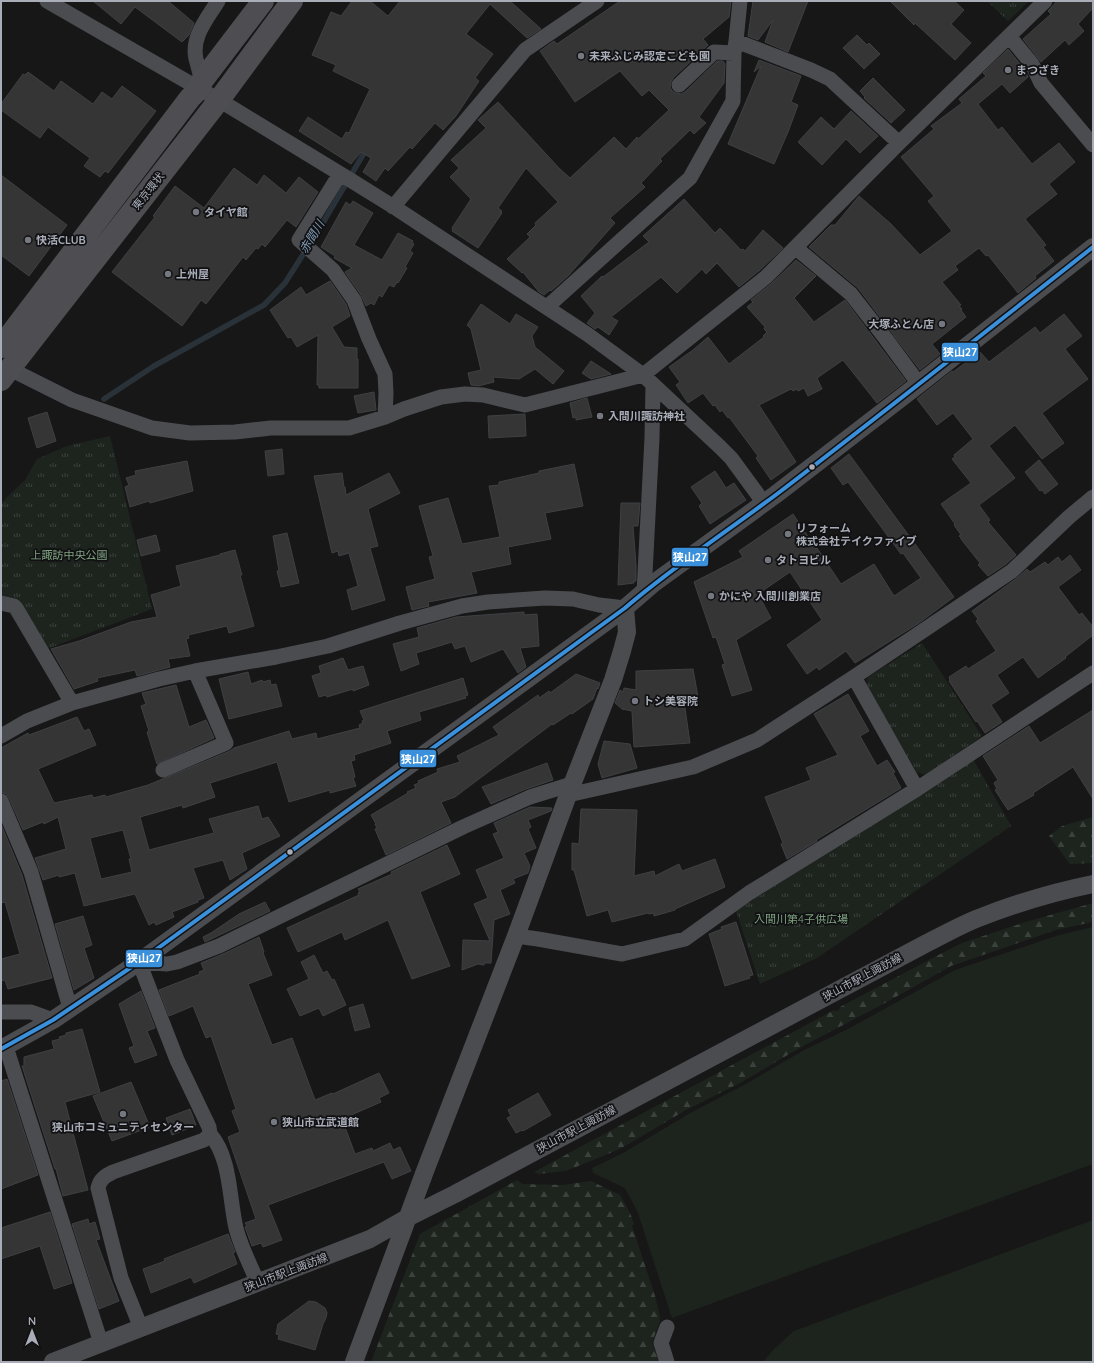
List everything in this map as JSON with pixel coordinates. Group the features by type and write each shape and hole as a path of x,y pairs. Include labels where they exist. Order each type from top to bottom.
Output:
{"highway":[{"name":"東京環状","path":"1,347 263,1"},
{"name":"東京環状","path":"5,374 219,100 292,1"}],"street":[{"path":"47,1 200,85 219,100 393,207 587,334 648,380 724,450 764,503"},
{"path":"200,85 195,48 197,38 218,1"},
{"path":"393,207 525,50 597,1"},
{"path":"547,308 690,178 733,101 735,47 740,1"},
{"path":"5,374 72,400 152,428 190,433 235,432 271,428 349,428 441,397 465,394 483,395 525,405 648,380 796,248 899,143 1045,1"},
{"path":"1009,36 1032,64 1041,83 1093,146"},
{"path":"679,85 714,52 735,47 811,70 830,79 899,143"},
{"path":"346,178 299,240 333,270 354,300 369,339 385,374 385,417"},
{"path":"101,1344 4,1048 53,1020 140,962 575,643 625,608 654,583 764,503 919,384 1093,247"},
{"path":"796,248 852,294 919,384"},
{"path":"644,593 652,438 648,380"},
{"path":"140,962 167,964 177,962 219,946 496,811 530,797 693,767 758,740 1012,571 1069,517 1093,497"},
{"path":"1,736 26,720 72,703 159,679 328,646 400,623 462,606 488,602 545,598 573,599 599,605 625,608"},
{"path":"1,603 14,606 16,608 72,703"},
{"path":"354,1362 407,1218 516,936 622,651 627,632 625,608"},
{"path":"163,770 226,743 195,671"},
{"path":"516,936 622,954 685,939 749,893 917,789 1093,673"},
{"path":"854,677 917,789"},
{"path":"1,801 31,872 70,1008"},
{"name":"狭山市駅上諏訪線","path":"53,1362 370,1240 407,1218 926,942 975,920 1017,904 1073,888 1093,884"},
{"path":"140,962 177,1060 209,1127 210,1134 217,1142 222,1154 236,1229 258,1283"},
{"path":"2,1009 31,1012 53,1020"},
{"path":"141,1328 121,1278 98,1188 99,1183 103,1177 113,1172 204,1140 210,1134"},
{"path":"667,1327 661,1342 667,1362"}],"green space":[{"path":"987,1 1029,1 1008,21"},
{"name":"上諏訪中央公園","path":"110,436 152,609 47,649 18,600 1,595 1,503 25,480 37,459 67,446"},
{"path":"922,643 982,736 926,775 917,772 866,687 868,677"},
{"name":"入間川第4子供広場","path":"973,759 1011,826 817,958 760,984 736,911"},
{"path":"1093,817 1093,863 1070,864 1049,836 1062,826"},
{"path":"1093,903 1093,922 1056,930 951,966 803,1046 740,1083 686,1110 620,1149 566,1171 539,1174 534,1172 834,1010 839,1010 840,1007 962,943 1029,921"},
{"path":"1093,927 1093,1164 672,1318 638,1213 625,1188 593,1173 592,1168 623,1153 692,1112 746,1084 804,1050 848,1029 955,970 1059,935"},
{"path":"517,1180 522,1184 563,1185 591,1181 620,1195 634,1224 632,1226 655,1296 660,1317 652,1343 659,1362 371,1362 420,1234"},
{"path":"1093,1220 1093,1362 763,1362 773,1350 794,1331"}],"building":[{"path":"93,1 168,1 194,23 189,35 182,42 135,7 121,24"},
{"path":"352,1 370,1 388,16 400,1 510,1 541,29 527,38 490,4 466,34 493,54 475,78 479,81 456,116 443,130 435,123 412,149 410,147 388,171 385,168 376,181 363,172 371,158 361,152 351,164 299,131 308,117 342,139 346,132 349,133 370,89 333,71 336,65 312,55 331,12 341,16"},
{"path":"620,1 731,1 729,17 703,39 708,45 673,78 670,87 672,91 676,93 681,94 685,92 717,61 723,61 725,64 724,83 699,117 706,123 694,134 690,130 660,159 662,161 641,183 645,187 610,218 615,223 568,276 551,291 550,290 544,295 539,292 523,272 522,273 507,259 530,237 527,234 536,225 535,223 558,202 526,168 498,208 502,211 500,212 502,213 478,248 452,231 452,228 471,199 450,177 459,168 451,160 486,128 478,120 498,102 570,178 614,137 626,149 637,137 638,139 669,110 649,90 642,96 620,71 575,102 540,51 554,41 557,44"},
{"path":"753,1 808,1 788,52 765,42 773,20 758,40 748,36"},
{"path":"890,1 954,1 964,10 951,24 971,43 955,60 915,23 914,25"},
{"path":"1057,1 1093,1 1093,8 1078,24 1084,31 1069,45 1065,40 1041,62 1023,39 1051,14 1048,11"},
{"path":"857,35 867,45 869,43 880,54 864,69 843,48"},
{"path":"1008,49 1024,69 1028,77 1010,93 1002,84 978,104 998,130 1002,127 1032,164 1059,143 1075,162 1049,184 1057,194 1025,219 1046,245 1043,247 1054,261 1035,276 1036,278 1018,293 988,255 986,256 979,248 955,266 958,270 942,282 961,305 959,306 966,317 932,344 940,354 920,370 858,288 809,247 831,225 835,225 859,196 891,224 920,255 952,231 928,201 934,196 901,157 934,129 931,126 962,103 959,99 986,76 983,73"},
{"path":"759,60 801,76 791,102 798,105 774,164 728,144 761,66 754,72"},
{"path":"28,72 54,91 61,81 93,104 102,92 112,99 122,86 156,111 108,173 105,171 100,177 84,166 90,158 48,127 40,138 1,110 1,104 23,74 25,75"},
{"path":"873,78 905,110 891,123 864,98 865,97 860,91"},
{"path":"851,111 878,136 860,153 846,139 822,165 798,142 821,117 834,129"},
{"path":"234,168 257,185 264,175 286,193 299,177 318,192 296,227 287,220 265,247 262,244 258,249 256,248 246,260 243,257 206,304 201,300 182,326 112,272 155,217 153,216 175,186 204,208"},
{"name":"快活CLUB","path":"1,175 67,225 29,276 1,255"},
{"path":"684,199 715,233 720,228 741,250 743,249 745,251 763,230 783,248 760,270 739,287 717,263 706,274 702,269 677,293 661,277 611,317 618,321 609,335 598,327 595,329 587,323 595,313 581,296 602,276 603,277 649,242 643,236"},
{"path":"353,201 373,213 354,245 382,260 398,233 413,241 412,243 414,244 410,251 413,253 405,267 407,268 398,283 397,282 394,287 389,285 382,297 379,295 374,305 371,303 366,306 361,295 345,272 352,268 334,258 335,256 321,247 346,202 350,205"},
{"path":"796,260 816,276 794,298 814,322 845,300 906,381 877,403 843,360 817,378 822,389 808,396 804,388 798,391 797,389 793,391 791,389 759,405 796,462 771,480 756,458 758,456 729,417 728,418 722,410 720,412 715,405 713,406 703,393 688,403 676,385 680,382 669,367 708,337 729,364 764,337 763,336 767,332 764,329 765,327 747,307 753,302 751,300 772,283"},
{"path":"330,281 346,304 350,316 332,327 344,347 357,348 358,388 319,388 319,385 317,385 318,335 297,347 291,337 288,338 270,310 301,287 306,295"},
{"path":"481,304 510,324 516,314 538,327 532,336 535,347 564,371 553,384 535,369 519,379 493,377 494,382 478,386 471,385 468,373 481,370 471,329 467,325"},
{"path":"1064,314 1082,336 1065,349 1088,379 1042,413 1064,443 1042,459 1015,425 989,446 1015,478 979,505 990,520 988,522 1016,555 988,576 978,565 980,563 959,536 961,535 954,525 955,524 941,504 971,483 952,459 955,457 954,455 973,439 953,413 937,425 917,399 952,371 953,372 980,352 989,362 1035,327 1040,333"},
{"path":"591,361 611,374 591,379 582,373"},
{"path":"374,392 376,410 358,413 354,396"},
{"path":"587,398 592,417 576,420 576,417 573,418 570,403"},
{"path":"47,412 56,441 37,448 28,418"},
{"path":"525,414 526,436 489,438 488,416"},
{"path":"282,449 284,474 268,476 265,451"},
{"path":"849,454 954,597 919,623 855,663 846,651 819,670 817,667 807,674 787,645 822,620 790,572 758,594 771,618 736,640 752,690 732,696 722,665 725,664 716,637 713,638 694,582 743,557 739,551 793,514 841,584 874,564 894,596 921,578 903,553 901,554 848,482 843,485 831,468"},
{"path":"1039,460 1058,484 1045,494 1042,490 1040,491 1025,472"},
{"path":"187,461 193,491 130,507 125,487 129,485 126,478 136,475 135,471"},
{"path":"574,464 583,506 545,513 551,539 508,547 511,564 471,572 477,593 428,602 429,606 412,610 406,587 435,579 429,557 433,556 419,506 448,498 462,544 500,537 489,486 499,485 499,482 539,473 539,471"},
{"path":"715,471 726,488 734,483 746,500 710,524 699,506 702,503 691,487"},
{"path":"342,473 346,495 389,473 400,493 368,509 378,546 370,548 385,600 352,610 347,590 358,586 349,553 339,556 338,551 332,553 314,476"},
{"path":"621,503 640,503 638,526 633,526 636,581 634,581 634,583 618,585"},
{"path":"287,533 299,583 281,587 277,571 279,571 273,536"},
{"path":"156,535 160,551 141,556 137,540"},
{"path":"235,550 242,575 240,575 254,626 229,633 227,626 188,635 189,638 186,639 190,656 168,659 170,667 137,676 135,670 97,678 98,681 74,689 51,649 79,641 131,622 157,617 151,595 181,586 176,566"},
{"path":"1070,555 1081,570 1058,587 1079,615 1082,613 1093,627 1093,635 1065,657 1066,658 1038,678 1023,657 997,675 1009,693 991,705 1002,722 985,733 949,681 949,677 966,666 968,669 996,651 976,621 978,619 972,611 1027,569 1030,572 1045,562 1048,565 1058,557 1062,562"},
{"path":"524,612 524,615 537,614 539,646 520,648 526,667 518,673 503,649 471,662 465,646 455,649 452,642 416,653 419,664 401,671 393,644 419,637 417,628 456,617"},
{"path":"343,658 348,670 363,666 369,685 353,691 353,689 327,697 326,695 319,697 312,676 321,673 319,666"},
{"path":"693,669 698,697 684,701 690,743 634,747 632,711 622,709 615,703 620,690 623,692 624,688 636,690 636,671"},
{"path":"248,672 251,684 262,680 263,682 270,680 271,685 276,684 282,706 229,719 219,679"},
{"path":"576,674 600,683 593,699 572,714 571,713 553,725 552,724 455,797 441,802 451,823 386,855 375,829 377,828 376,824 371,815 408,793 407,792 416,788 414,785 419,783 418,781 438,772 437,769 460,762 457,756 499,735 493,727 538,695 539,698 549,691 550,693"},
{"path":"463,678 468,695 465,696 466,698 419,712 421,720 387,731 391,743 354,755 355,760 351,761 355,777 353,778 356,786 330,793 330,790 289,802 277,762 210,783 215,797 183,808 182,805 140,817 149,850 214,833 209,819 258,806 262,819 268,817 280,836 242,853 247,869 230,880 223,860 193,868 204,898 198,900 198,902 172,912 174,917 156,925 154,922 149,925 135,894 84,906 75,873 59,877 59,875 43,880 35,858 66,849 58,817 44,824 43,822 23,830 9,798 6,794 1,792 1,748 28,733 29,735 77,717 84,731 89,729 96,745 38,769 54,803 92,795 93,798 105,795 106,797 148,785 234,748 289,731 292,739 316,733 317,739 360,728 359,725 363,723 362,721 364,720 360,711","holes":["123,830 131,859 129,859 132,872 101,879 90,838"]},
{"path":"176,685 189,727 206,720 214,738 157,764 141,706 146,704 142,693"},
{"path":"848,694 869,731 860,736 877,766 887,760 895,772 893,773 901,788 787,859 781,844 783,843 765,797 811,780 806,768 838,755 814,714"},
{"path":"1093,710 1093,799 1073,767 1033,793 1034,795 1008,810 995,790 997,789 994,783 998,780 983,756 1029,726 1040,743"},
{"path":"604,741 630,744 637,768 602,778 598,764"},
{"path":"547,763 553,780 526,789 491,804 482,787"},
{"path":"530,807 552,808 551,811 528,820 531,827 528,829 536,848 524,853 530,866 528,873 513,879 515,883 500,890 510,914 494,920 491,963 484,963 484,965 478,964 462,970 463,940 490,941 474,904 488,898 476,870 504,858 493,834 498,832 494,823"},
{"path":"581,809 637,810 634,876 654,871 655,876 679,864 682,871 715,859 725,887 675,910 654,916 654,913 648,913 612,922 608,910 587,916 574,870 572,870 572,843 579,844"},
{"path":"1,824 22,875 52,978 8,989 5,980 1,981 1,959 20,954 5,902 1,903"},
{"path":"447,845 460,874 420,892 450,966 412,979 388,920 345,940 342,932 298,952 287,928 359,895 358,893 360,892 358,889 392,874 391,872"},
{"path":"265,902 270,911 205,942 203,937 239,914"},
{"path":"83,916 92,945 84,948 94,978 74,990 55,924"},
{"path":"736,922 753,975 749,976 750,978 725,986 709,934 722,929 721,927"},
{"path":"259,937 264,952 263,953 272,975 248,984 272,1045 292,1038 315,1100 332,1093 333,1094 379,1073 389,1093 379,1098 381,1102 342,1119 355,1154 372,1148 373,1151 390,1143 393,1150 400,1147 411,1171 392,1179 384,1162 268,1205 282,1240 263,1247 261,1243 252,1246 245,1227 247,1226 245,1223 256,1219 228,1137 240,1132 232,1111 236,1109 211,1036 206,1038 193,1006 169,1016 159,990 200,974 199,972 204,970 201,963"},
{"path":"314,955 323,973 327,971 332,980 334,979 346,1005 323,1016 319,1008 300,1016 287,989 309,979 301,962"},
{"path":"141,991 155,1028 147,1031 157,1055 135,1063 129,1048 134,1046 119,1004"},
{"path":"363,1004 370,1027 355,1031 349,1008"},
{"path":"82,1029 100,1092 65,1102 88,1190 63,1196 56,1169 22,1066 24,1066 24,1057 54,1049 52,1041 60,1039 59,1037 66,1035 66,1033"},
{"path":"7,1079 38,1175 1,1189 1,1081"},
{"name":"狭山市コミュニティセンター","path":"131,1082 150,1127 112,1141 93,1096"},
{"path":"538,1093 551,1115 523,1131 522,1130 516,1133 507,1118 511,1116 508,1110"},
{"path":"190,1109 196,1125 172,1135 166,1118"},
{"path":"50,1212 72,1283 54,1289 40,1246 1,1259 1,1228"},
{"path":"88,1219 89,1224 95,1222 100,1239 96,1240 119,1301 99,1309 72,1224"},
{"path":"228,1234 235,1252 233,1253 237,1264 194,1283 191,1277 151,1293 143,1269 165,1261 164,1259"},
{"path":"309,1301 316,1302 325,1308 327,1313 315,1350 278,1339 279,1335 276,1334 278,1324"}],"waterway":[{"name":"赤間川","path":"104,399 154,366 264,305 285,283 318,231 367,148"}],"transit line":[{"name":"狭山27","path":"1,1049 53,1020 139,962 625,608 681,564 817,464 1093,247"}],"place":[{"name":"未来ふじみ認定こども園","path":"581,56"},
{"name":"まつざき","path":"1008,70"},
{"name":"タイヤ館","path":"196,212"},
{"name":"快活CLUB","path":"28,240"},
{"name":"上州屋","path":"168,274"},
{"name":"大塚ふとん店","path":"942,324"},
{"name":"入間川諏訪神社","path":"600,416"},
{"name":"リフォーム 株式会社テイクファイブ","path":"788,534"},
{"name":"タトヨビル","path":"768,560"},
{"name":"かにや 入間川創業店","path":"711,596"},
{"name":"トシ美容院","path":"635,701"},
{"name":"狭山市コミュニティセンター","path":"123,1114"},
{"name":"狭山市立武道館","path":"274,1122"}]}
